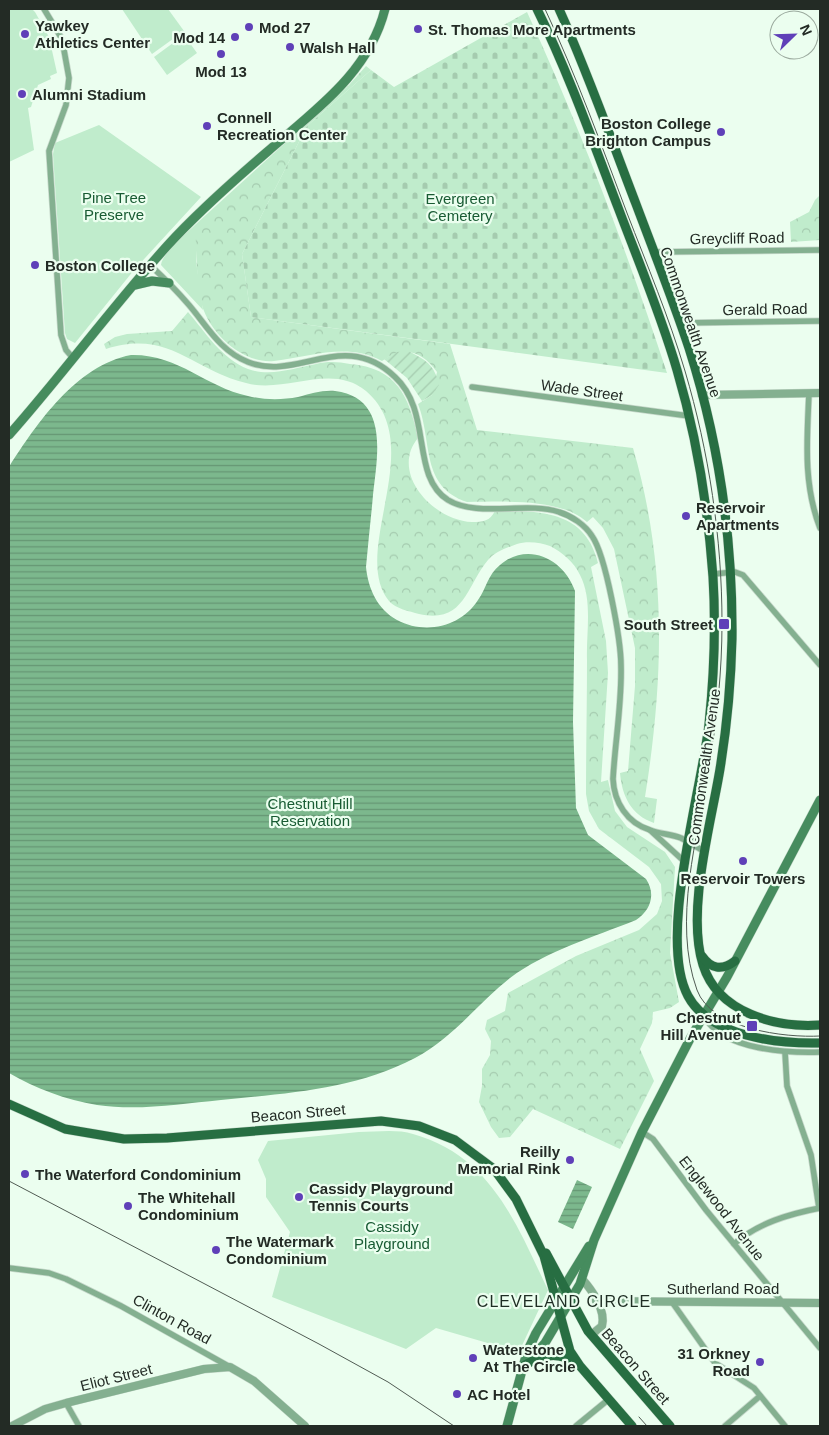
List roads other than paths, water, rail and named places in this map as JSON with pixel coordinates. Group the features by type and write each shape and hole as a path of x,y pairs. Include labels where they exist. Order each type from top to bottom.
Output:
{"main road":[{"path":"10,433 151,266 211,201 347,80 368,53 378,34 385,9"},
{"name":"Commonwealth Avenue","path":"537,9 577,100 669,343 689,416 705,494 713,574 714,645 709,724 679,912 678,955 687,995 704,1015 727,1028 766,1040 792,1043 820,1043"},
{"name":"Commonwealth Avenue","path":"559,9 680,323 702,395 720,476 731,572 732,640 730,694 721,763 705,852 698,913 700,952 708,976 718,991 730,1002 769,1022 792,1026 820,1025"},
{"path":"135,285 152,280 169,283"},
{"path":"650,293 666,286"},
{"path":"525,1365 545,1343 582,1279 594,1240 642,1132 820,800"},
{"path":"700,952 707,963 716,968 726,967 735,961"},
{"name":"Beacon Street","path":"9,1104 65,1129 124,1139 167,1138 370,1121 399,1122 419,1126 463,1144 494,1169 516,1199 590,1335 670,1426"},
{"path":"507,1426 527,1352 555,1300 594,1240"},
{"name":"Beacon Street","path":"540,1245 570,1351 580,1366 632,1426"},
{"path":"525,1365 538,1358 556,1355 568,1358 580,1366"}],"street":[{"path":"44,9 62,39 69,78 66,105 50,155 61,336 66,350 73,358"},
{"name":"Greycliff Road","path":"653,252 820,250"},
{"path":"151,266 169,283 221,345 231,353 250,363 273,366 346,355 369,360 390,372 405,388 414,405 429,477 436,489 452,502 471,507 550,510 574,519 587,529 601,553 621,656 614,788 625,813 636,824 651,831 669,834 705,852"},
{"name":"Gerald Road","path":"680,323 820,321"},
{"name":"Wade Street","path":"472,387 689,416"},
{"path":"702,395 820,393"},
{"path":"809,394 807,471 809,492 820,528"},
{"path":"713,574 731,572 738,573 747,578 820,665"},
{"path":"651,831 686,863"},
{"name":"Commonwealth Avenue","path":"704,1015 712,1027 724,1035 752,1045 785,1052 820,1052"},
{"path":"734,1244 750,1231 770,1222 820,1208 812,1155 787,1086 785,1052"},
{"name":"Englewood Avenue","path":"642,1132 653,1139 734,1244 820,1348"},
{"name":"Clinton Road","path":"9,1268 49,1273 66,1279 121,1306 254,1381 305,1426"},
{"path":"582,1279 596,1301 603,1322 600,1328 590,1335"},
{"name":"Sutherland Road","path":"596,1301 820,1303"},
{"path":"672,1302 716,1363 749,1384 785,1426"},
{"name":"Eliot Street","path":"12,1426 45,1409 66,1403 204,1369 230,1367"},
{"path":"725,1426 760,1396"},
{"path":"576,1426 609,1400"},
{"path":"66,1403 79,1426"}],"tram line":[{"path":"545,9 588,110 672,331 685,371 701,433 713,496 720,559 721,659 719,695 712,749 694,850 687,908 687,936 690,963 697,990 705,1003 717,1014 733,1022 769,1033 820,1036"},
{"path":"9,1181 319,1344 388,1382 454,1426"},
{"path":"639,1417 647,1426"}],"place":[{"name":"Mod 27","path":"249,27"},
{"name":"St. Thomas More Apartments","path":"418,29"},
{"name":"Yawkey Athletics Center","path":"25,34"},
{"name":"Mod 14","path":"235,37"},
{"name":"Walsh Hall","path":"290,47"},
{"name":"Mod 13","path":"221,54"},
{"name":"Alumni Stadium","path":"22,94"},
{"name":"Connell Recreation Center","path":"207,126"},
{"name":"Boston College Brighton Campus","path":"721,132"},
{"name":"Boston College","path":"35,265"},
{"name":"Reservoir Apartments","path":"686,516"},
{"name":"South Street","path":"724,624"},
{"name":"Reservoir Towers","path":"743,861"},
{"name":"Chestnut Hill Avenue","path":"752,1026"},
{"name":"Reilly Memorial Rink","path":"570,1160"},
{"name":"The Waterford Condominium","path":"25,1174"},
{"name":"Cassidy Playground Tennis Courts","path":"299,1197"},
{"name":"The Whitehall Condominium","path":"128,1206"},
{"name":"The Watermark Condominium","path":"216,1250"},
{"name":"Waterstone At The Circle","path":"473,1358"},
{"name":"31 Orkney Road","path":"760,1362"},
{"name":"AC Hotel","path":"457,1394"}],"district":[{"name":"CLEVELAND CIRCLE","path":"564,1301"}],"park label":[{"name":"Pine Tree Preserve","path":"114,206"},
{"name":"Evergreen Cemetery","path":"460,206"},
{"name":"Chestnut Hill Reservation","path":"310,812"},
{"name":"Cassidy Playground","path":"392,1234"}]}
